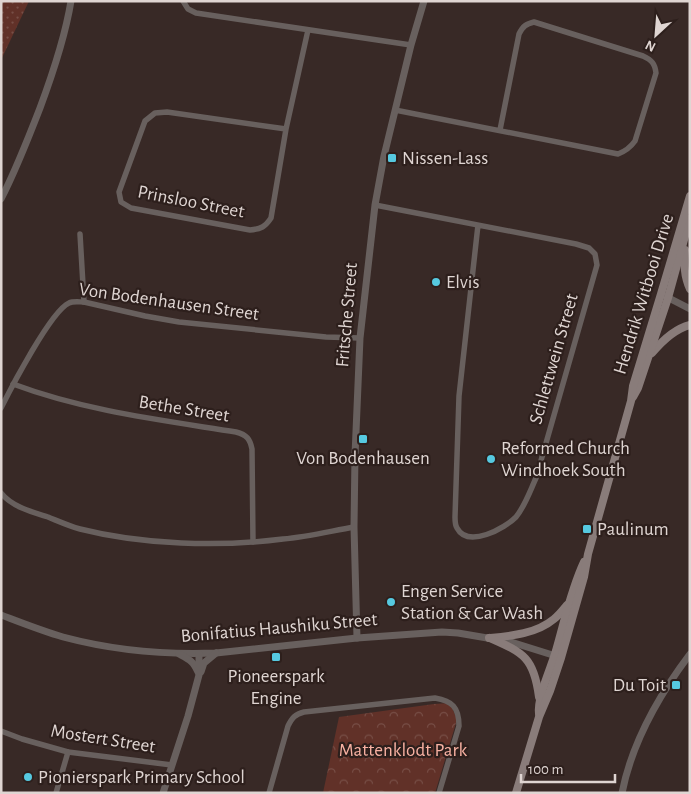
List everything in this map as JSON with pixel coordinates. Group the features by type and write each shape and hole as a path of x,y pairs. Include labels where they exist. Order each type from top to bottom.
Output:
{"main road":[{"name":"Hendrik Witbooi Drive","path":"631,401 638,388 649,357 690,196"},
{"name":"Hendrik Witbooi Drive","path":"540,717 539,702 558,656 584,577 588,554 631,401 633,386 686,235 690,218"},
{"path":"686,235 684,264 685,276 690,289"},
{"path":"649,357 664,340 678,329 690,325"},
{"name":"Hendrik Witbooi Drive","path":"516,793 550,691 569,603 578,574 588,554"},
{"path":"489,638 513,636 539,628 553,620 569,603"},
{"path":"489,638 510,647 525,657 534,674 539,702"}],"street":[{"path":"1,199 27,144 55,67 66,28 71,1"},
{"path":"183,1 188,9 196,13 411,46"},
{"name":"Fritsche Street","path":"357,638 354,527 360,338 375,205 386,145 424,1"},
{"path":"395,110 618,154 625,152 635,141 656,73 654,62 644,56 534,22 528,24 522,27 519,34 500,130"},
{"name":"Prinsloo Street","path":"286,129 167,112 155,113 146,121 120,192 121,202 131,208 250,230 260,229 267,225 271,218 286,129 308,30"},
{"name":"Schlettwein Street","path":"375,205 576,244 589,248 595,254 597,265 538,471 532,486 522,509 515,518 503,527 475,538 463,535 456,528 455,517 459,396 478,225"},
{"path":"80,234 84,302"},
{"path":"665,296 690,309"},
{"name":"Von Bodenhausen Street","path":"1,408 47,326 59,311 68,304 84,302 179,322 360,338"},
{"name":"Bethe Street","path":"13,384 65,401 110,412 245,435 250,440 252,449 253,542"},
{"path":"1,493 4,497 21,507 78,528 102,534 163,542 253,542 308,536 354,527"},
{"name":"Bonifatius Haushiku Street","path":"1,615 64,637 89,643 124,649 176,653 216,653 357,638 442,632 511,642 558,656"},
{"path":"176,653 190,660 199,675"},
{"path":"163,793 199,675 204,663 216,653"},
{"path":"199,654 199,675"},
{"path":"622,793 630,765 651,715 662,694 690,654"},
{"path":"269,793 288,726 297,714 435,698 450,703 458,711 459,718 459,726 439,793"},
{"name":"Mostert Street","path":"1,731 68,752 172,765"},
{"path":"56,793 68,752"}],"green space":[{"path":"1,1 29,1 1,60"},
{"name":"Mattenklodt Park","path":"450,703 456,717 456,723 435,793 323,793 339,717"}],"place":[{"name":"Nissen-Lass","path":"392,158"},
{"name":"Elvis","path":"436,282"},
{"name":"Von Bodenhausen","path":"363,439"},
{"name":"Reformed Church Windhoek South","path":"491,459"},
{"name":"Paulinum","path":"587,529"},
{"name":"Engen Service Station & Car Wash","path":"391,602"},
{"name":"Pioneerspark Engine","path":"276,657"},
{"name":"Du Toit","path":"676,685"},
{"name":"Pionierspark Primary School","path":"28,777"}]}
